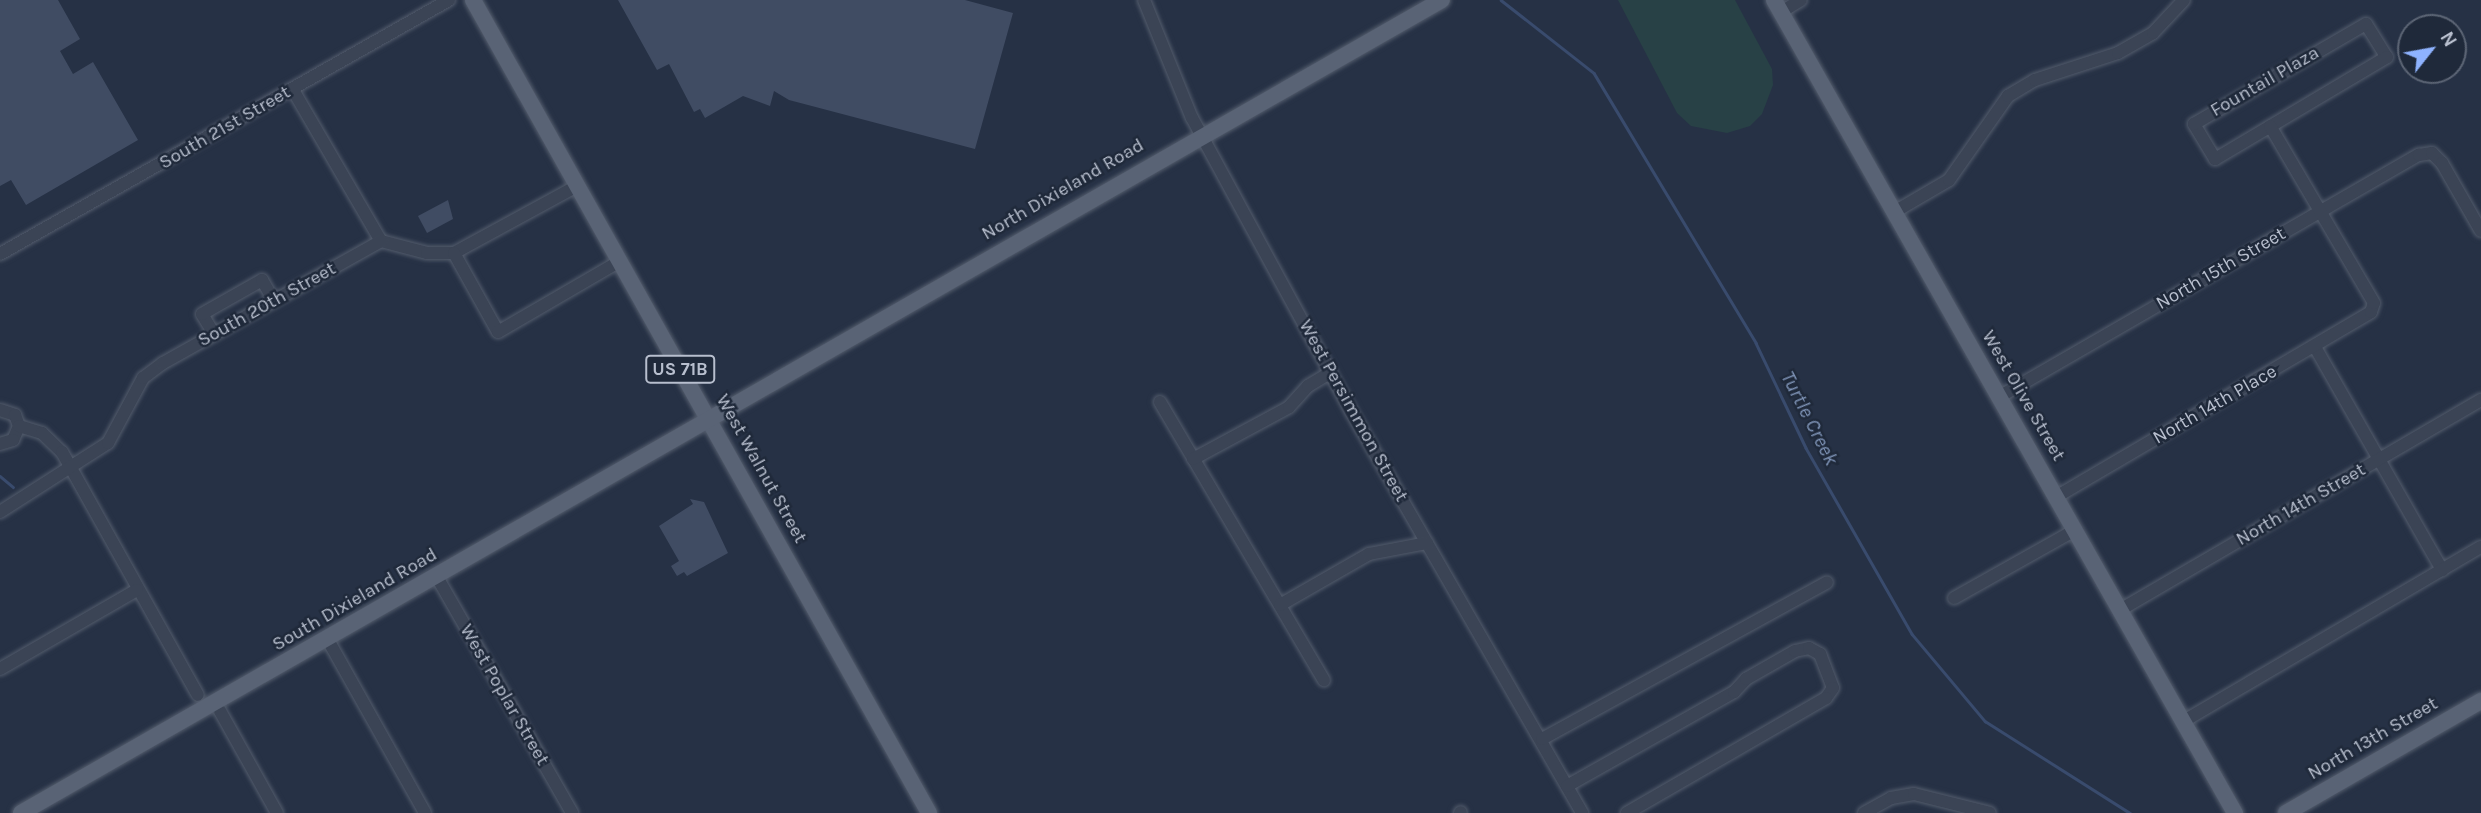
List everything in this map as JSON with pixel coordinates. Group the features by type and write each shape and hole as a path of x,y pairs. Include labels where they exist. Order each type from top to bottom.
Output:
{"main road":[{"name":"West Walnut Street","path":"473,0 929,813"},
{"name":"North Dixieland Road","path":"708,418 1201,134 1442,0"},
{"name":"West Olive Street","path":"1777,6 1896,211 2235,813"},
{"name":"South Dixieland Road","path":"21,813 437,578 708,418"},
{"name":"North 13th Street","path":"2286,813 2481,701"}],"street":[{"name":"South 21st Street","path":"0,254 449,0"},
{"name":"West Persimmon Street","path":"1144,0 1171,78 1201,134 1330,373 1582,813"},
{"path":"1777,6 1801,0"},
{"path":"1896,211 1948,180 2008,96 2035,80 2118,53 2153,33 2184,0"},
{"name":"Fountail Plaza","path":"2366,24 2387,57 2270,126 2215,159 2194,124 2366,24"},
{"path":"293,90 381,241 417,251 454,253 577,186"},
{"path":"2270,126 2320,212"},
{"name":"North 15th Street","path":"1999,397 2419,155 2432,153 2442,163 2481,231"},
{"name":"North 14th Place","path":"2056,497 2371,312 2374,303 2320,212"},
{"name":"South 20th Street","path":"0,512 71,471 108,443 143,378 214,334 381,241"},
{"path":"454,253 498,332 620,261"},
{"path":"214,334 202,314 262,280 274,301"},
{"path":"2315,347 2442,570"},
{"path":"1193,459 1289,407 1308,386 1330,373"},
{"name":"North 14th Street","path":"2120,610 2481,400"},
{"path":"1160,402 1324,680"},
{"path":"0,410 15,415 19,426 13,440 0,444"},
{"path":"19,426 51,440 198,695"},
{"path":"1954,598 2076,530"},
{"path":"1280,605 1369,554 1427,543"},
{"path":"2184,721 2481,547"},
{"name":"West Poplar Street","path":"437,578 572,813"},
{"path":"1542,739 1827,582"},
{"path":"0,668 137,590"},
{"path":"328,640 425,813"},
{"path":"1567,786 1734,692 1746,679 1795,651 1809,648 1820,654 1833,688 1826,698 1627,813"},
{"path":"220,711 277,813"},
{"path":"1864,813 1891,798 1914,794 1990,813"}],"green space":[{"path":"1618,0 1735,0 1772,69 1773,85 1762,114 1750,126 1727,133 1691,126 1677,113"}],"building":[{"path":"0,0 58,0 80,39 60,51 73,74 93,62 138,140 26,205 11,180 0,186"},
{"path":"618,0 965,0 1013,13 975,149 789,100 774,91 770,106 743,96 705,118 700,109 694,112 669,64 657,70"},
{"path":"448,200 453,219 427,233 418,216"},
{"path":"690,499 704,502 728,553 687,576 684,572 677,576 671,566 679,561 659,526 693,504"}],"waterway":[{"name":"Turtle Creek","path":"1501,0 1594,73 1756,343 1806,448 1912,634 1985,721 2130,813"},
{"path":"0,476 13,487"}]}
